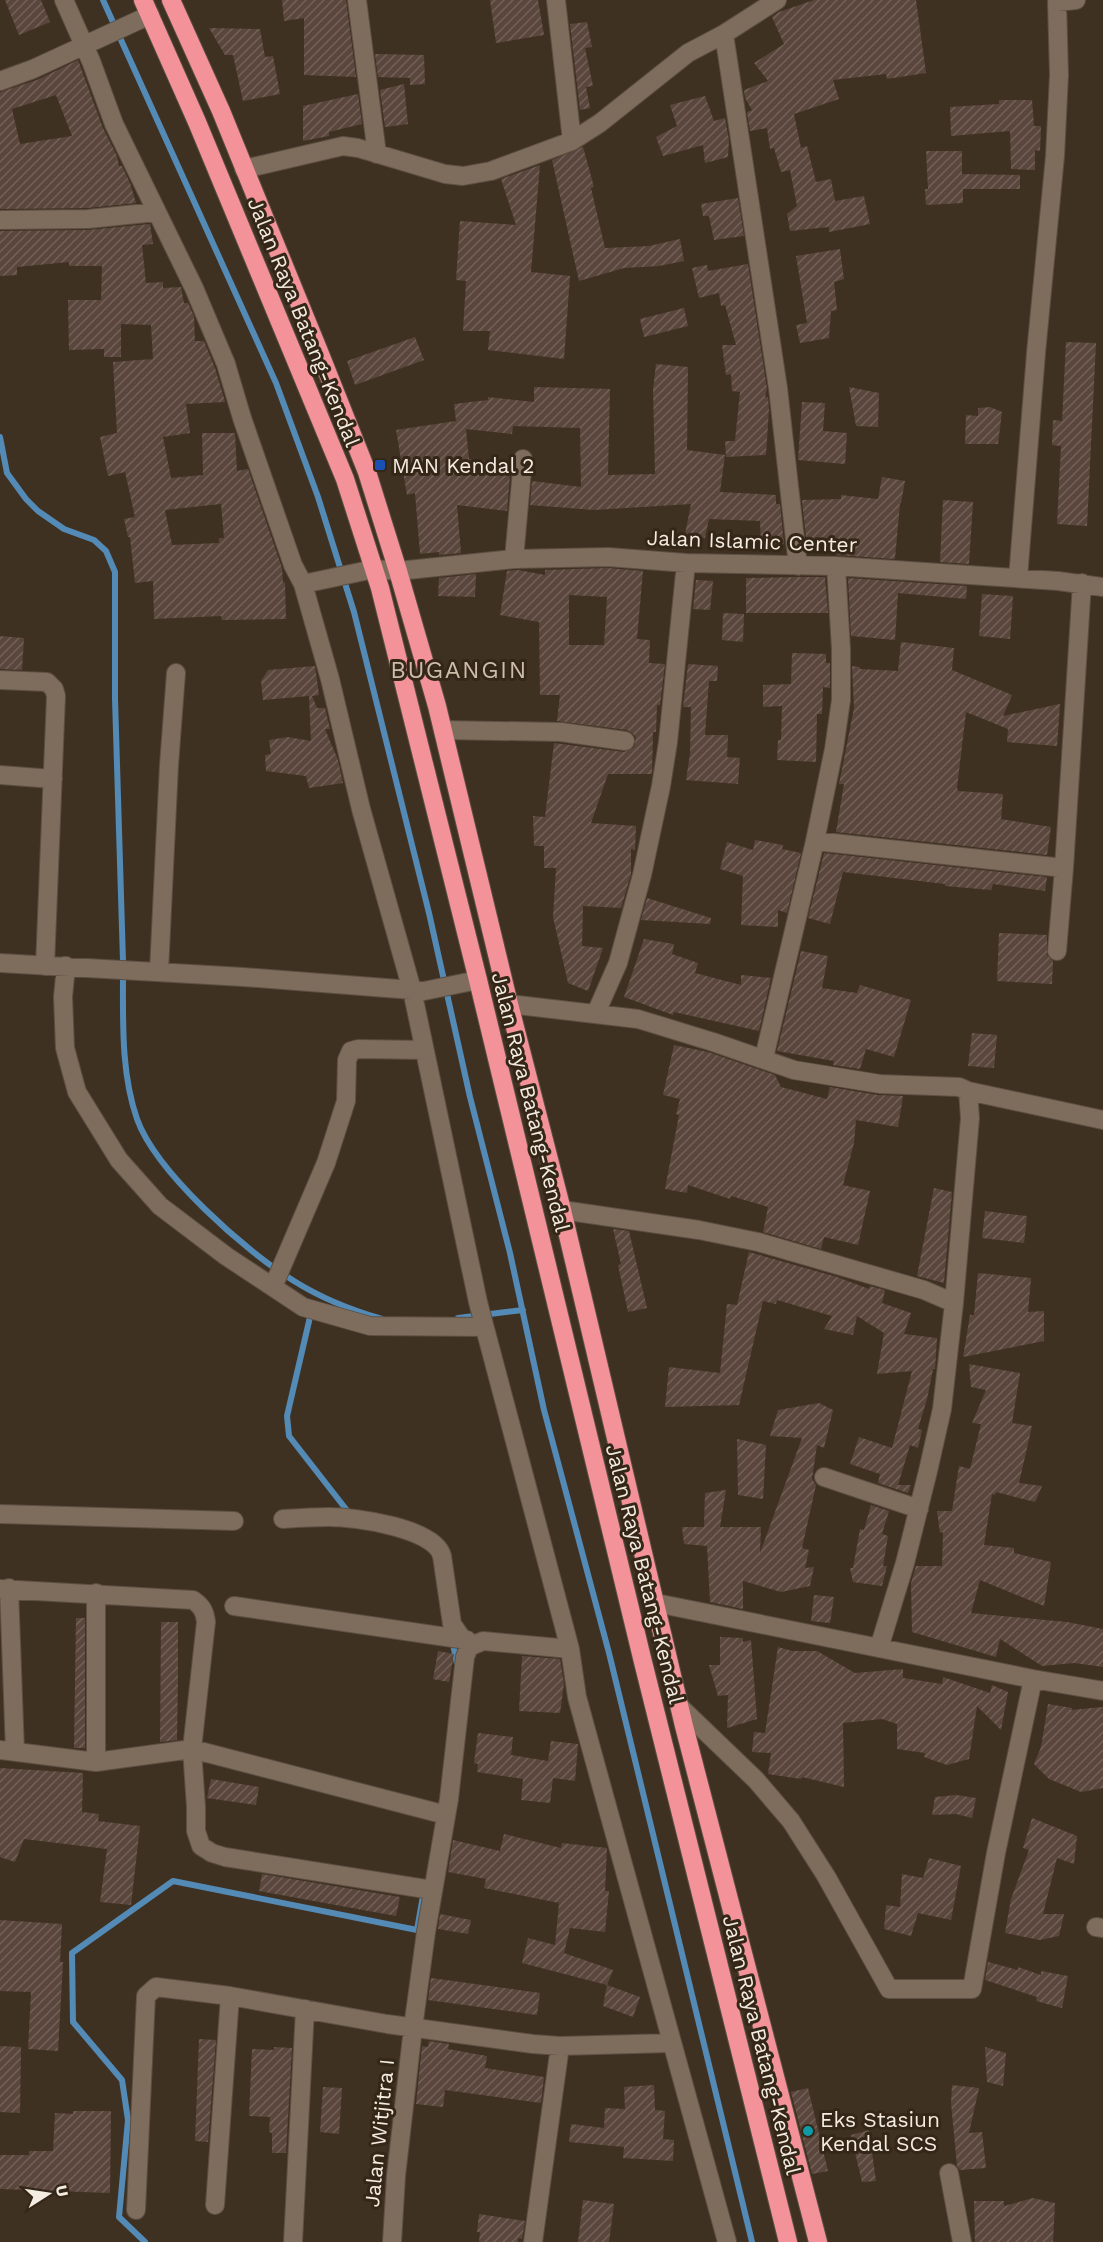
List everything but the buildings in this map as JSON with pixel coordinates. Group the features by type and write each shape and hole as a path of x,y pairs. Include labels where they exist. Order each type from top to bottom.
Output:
{"highway":[{"name":"Jalan Raya Batang-Kendal","path":"171,0 221,111 367,472 398,571 443,730 509,1004 562,1210 680,1707 818,2242"},
{"name":"Jalan Raya Batang-Kendal","path":"143,12 197,122 345,479 478,980 642,1658 789,2242"}],"street":[{"path":"64,0 87,43 91,61 117,131 194,288 226,364 242,418 293,565 306,583 361,809 418,991 424,1050 478,1302 570,1649 577,1697 727,2242"},
{"path":"357,0 377,154"},
{"path":"556,0 572,141"},
{"path":"244,169 343,147 358,148 445,174 463,176 491,171 572,141 600,123 688,53 724,34 777,0"},
{"path":"1018,578 1055,156 1059,75 1057,1 1076,0"},
{"path":"0,81 33,69 87,43 143,12"},
{"path":"724,34 777,377 798,566"},
{"path":"0,220 88,219 156,212 160,218"},
{"path":"514,559 523,459"},
{"name":"Jalan Islamic Center","path":"306,583 368,571 398,571 514,559 608,557 686,564 836,566 1018,578 1103,587"},
{"path":"596,1013 618,963 642,875 661,786 668,742 686,564"},
{"path":"764,1058 834,749 841,700 841,649 836,566"},
{"path":"1057,951 1082,584"},
{"path":"159,971 176,674"},
{"path":"0,680 47,682 54,689 56,696 45,966"},
{"path":"443,730 561,732 625,741"},
{"path":"0,775 52,779"},
{"path":"815,841 1064,868"},
{"path":"0,963 159,971 418,991 478,980"},
{"path":"66,966 63,997 65,1048 76,1092 119,1160 160,1206 226,1256 274,1283 303,1307 370,1326 484,1324"},
{"path":"509,1004 638,1019 764,1058 794,1070 880,1084 959,1087 968,1091 1103,1120"},
{"path":"274,1283 326,1163 346,1101 347,1060 351,1051 358,1049 424,1050"},
{"path":"879,1648 919,1509 942,1409 954,1304 970,1118 968,1091"},
{"path":"562,1210 699,1230 758,1242 924,1290 954,1304"},
{"path":"824,1477 919,1509"},
{"path":"0,1514 234,1521"},
{"path":"283,1519 331,1517 400,1527 435,1544 441,1550 452,1624 463,1640"},
{"path":"432,1890 225,1857 201,1846 196,1831 192,1749 206,1622 200,1605 193,1600 4,1588 7,1751 96,1762 192,1749 446,1815"},
{"path":"96,1593 96,1762"},
{"path":"656,1603 1103,1691"},
{"path":"234,1606 463,1640 570,1649"},
{"name":"Jalan Witjitra I","path":"392,2242 396,2176 412,2028 432,1890 446,1815 465,1657 469,1647 483,1641"},
{"path":"680,1707 756,1780 791,1821 826,1876 889,1989 972,1989 996,1853 1033,1679"},
{"path":"136,2210 146,1996 150,1990 163,1987 230,1996 412,2028 560,2046 671,2043"},
{"path":"215,2205 230,1996"},
{"path":"293,2242 305,2009"},
{"path":"533,2242 560,2046"},
{"path":"949,2173 962,2242"}],"waterway":[{"path":"103,0 276,383 318,497 354,612 429,913 470,1097 510,1253 544,1410 609,1653 752,2242"},
{"path":"0,437 7,473 26,499 38,511 64,529 94,540 106,551 115,572 115,699 123,961"},
{"path":"123,974 124,1047 128,1084 137,1119 147,1140 163,1163 182,1186 228,1231 274,1268 326,1298 382,1319"},
{"path":"458,1318 523,1310"},
{"path":"310,1317 287,1416 289,1436 349,1513"},
{"path":"452,1639 457,1664"},
{"path":"145,2242 119,2217 128,2120 122,2080 73,2022 72,1953 173,1881 417,1930 424,1890"}],"place":[{"name":"MAN Kendal 2","path":"380,465"},
{"name":"Eks Stasiun Kendal SCS","path":"808,2131"}],"district":[{"name":"BUGANGIN","path":"459,670"}]}
